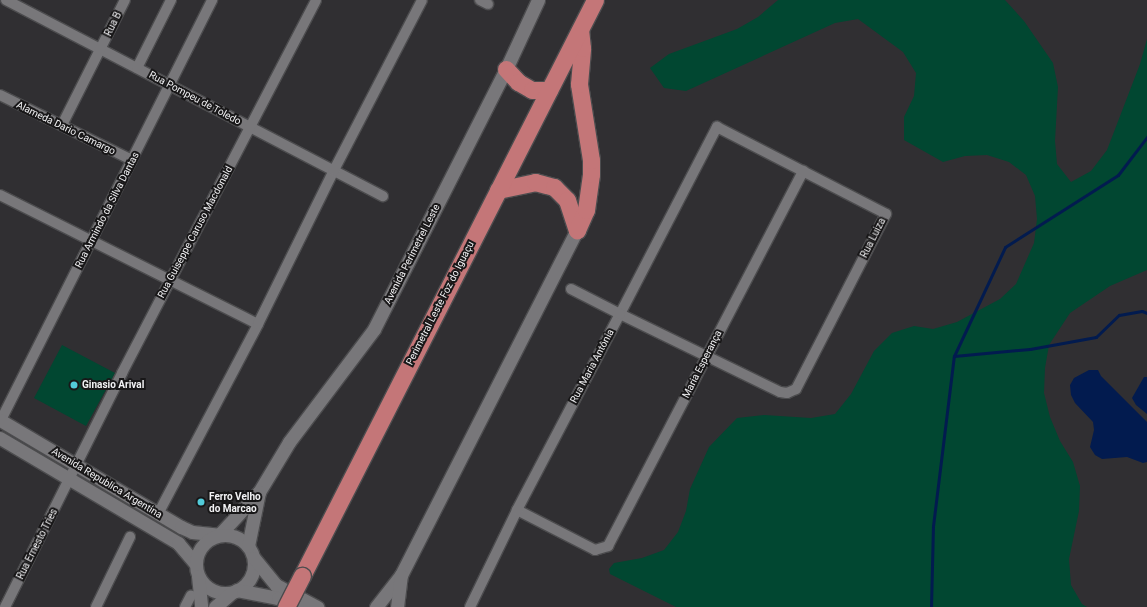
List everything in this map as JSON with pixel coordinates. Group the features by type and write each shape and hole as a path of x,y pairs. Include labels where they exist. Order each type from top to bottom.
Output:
{"highway":[{"name":"Perimetral Leste Foz do Iguaçu","path":"286,607 595,0"},
{"path":"577,230 586,210 591,174 591,160 579,84 582,48 580,29"},
{"path":"506,69 518,82 532,90 549,90"},
{"path":"498,190 535,182 554,187 567,200 577,230"}],"street":[{"name":"Rua Pompeu de Toledo","path":"6,0 383,196"},
{"name":"Rua B","path":"62,125 125,0"},
{"path":"137,68 171,0"},
{"name":"Rua Armindo da Silva Dantas","path":"0,420 171,85 212,0"},
{"name":"Rua Guiseppe Caruso Macdonald","path":"70,481 170,279 316,0"},
{"path":"158,514 258,324 334,170 422,0"},
{"name":"Avenida Perimetrel Leste","path":"219,535 259,492 289,442 374,329 506,69 538,0"},
{"name":"Alameda Dario Camargo","path":"0,95 132,160"},
{"name":"Rua Luiza","path":"706,356 780,392 787,393 796,389 886,214 717,127"},
{"name":"Rua Maria Antônia","path":"470,607 517,510 717,127"},
{"name":"Maria Esperança","path":"517,510 595,550 608,546 802,171"},
{"path":"0,195 91,242 170,279 258,324"},
{"path":"376,607 401,575 577,230"},
{"path":"571,289 706,356"},
{"name":"Avenida Republica Argentina","path":"0,420 158,514 192,532 219,535"},
{"name":"Avenida Republica Argentina","path":"0,438 70,481 178,543 195,563"},
{"name":"Rua Ernesto Tries","path":"5,607 70,481"},
{"name":"Avenida Perimetrel Leste","path":"248,546 259,492"},
{"path":"201,607 198,576 195,563 198,550 212,537 219,535 232,535 238,537 248,546 254,558 276,585 317,607"},
{"path":"96,607 130,537"},
{"path":"215,607 234,591 243,587 251,577 254,558"},
{"path":"397,607 401,575"},
{"path":"198,576 211,590 218,592 234,591 278,598 298,607"},
{"path":"185,607 191,595"}],"green space":[{"path":"778,0 1005,0 1024,21 1053,63 1058,87 1055,141 1057,164 1071,182 1091,171 1107,150 1140,64 1147,39 1147,270 1110,286 1070,313 1049,345 1045,368 1044,393 1050,417 1060,441 1073,462 1080,486 1079,511 1069,559 1071,585 1082,604 1087,607 676,607 610,574 609,569 614,563 642,558 664,550 678,532 686,511 690,489 709,447 737,418 764,415 811,418 835,414 851,394 874,351 892,333 914,326 933,329 957,322 1000,299 1016,284 1034,243 1037,219 1035,196 1026,175 1009,162 987,155 965,156 943,162 904,140 904,117 914,96 916,73 903,52 858,19 835,23 686,91 664,88 650,68 669,54 737,29 758,17"},
{"name":"Ginasio Arival","path":"62,345 115,373 86,426 34,398"}],"water":[{"path":"1089,370 1098,370 1101,376 1147,422 1147,462 1143,463 1127,457 1102,459 1095,455 1090,447 1094,430 1093,422 1075,403 1071,395 1070,385 1074,378"},
{"path":"1144,377 1147,377 1147,414 1136,405 1132,398"}],"waterway":[{"path":"931,607 933,526 954,356 1005,247 1118,175 1147,137"},
{"path":"954,356 1030,349 1096,337 1119,315 1142,311 1147,313"}],"place":[{"name":"Ginasio Arival","path":"74,385"},
{"name":"Ferro Velho do Marcao","path":"201,502"}]}
